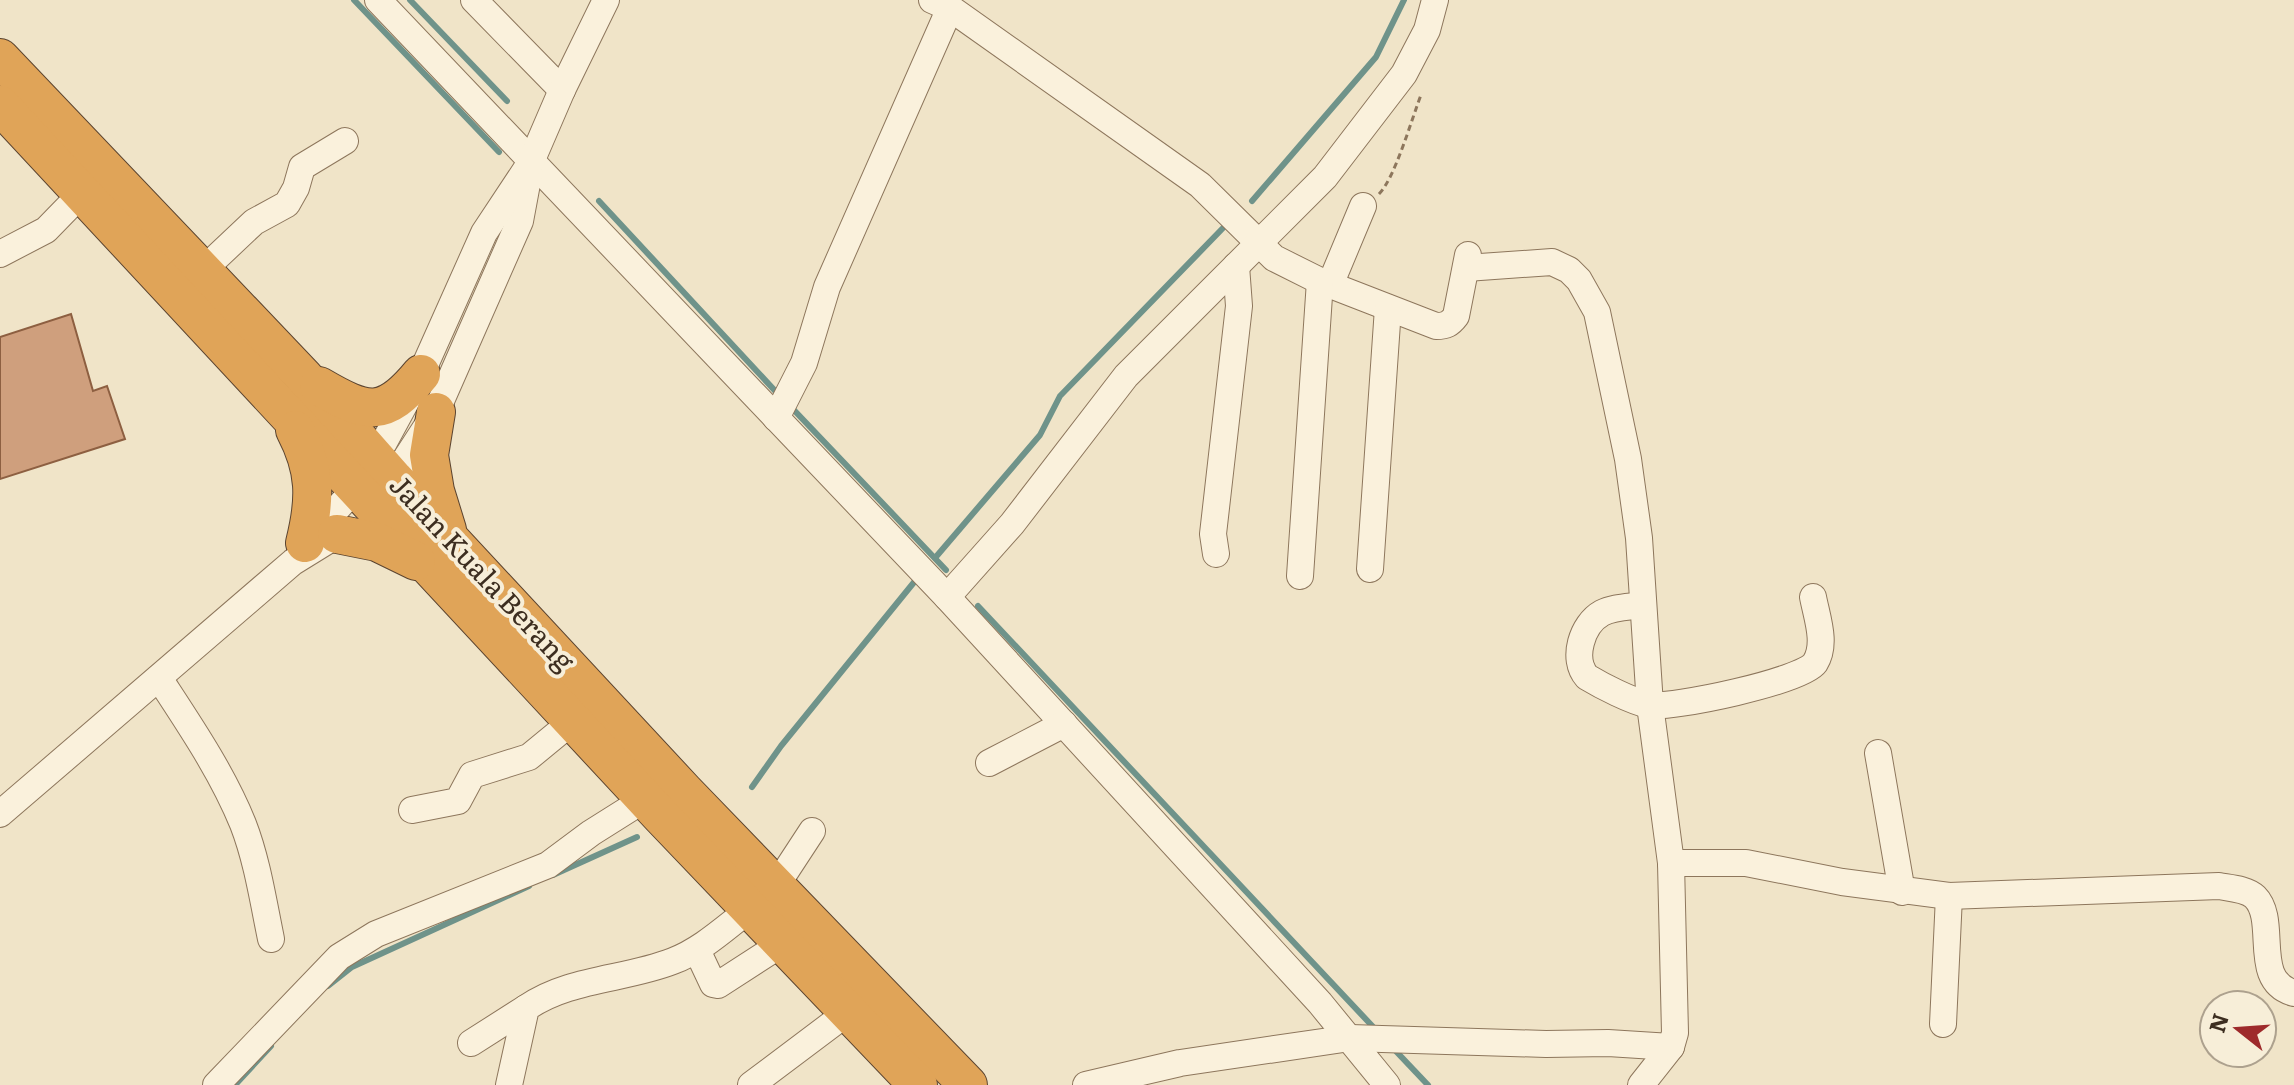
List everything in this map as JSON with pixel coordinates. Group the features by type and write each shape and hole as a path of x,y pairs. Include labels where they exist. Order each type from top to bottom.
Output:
{"highway":[{"name":"Jalan Kuala Berang","path":"0,58 303,376 441,580 645,799 763,898 968,1085"},
{"name":"Jalan Kuala Berang","path":"0,105 286,412 449,538 763,898 783,943 918,1085"},
{"path":"303,376 354,404 380,408 404,395 421,374"},
{"path":"286,412 302,442 314,484 312,546 377,542 395,549 441,580"},
{"path":"436,412 429,455 435,491 449,538"}],"street":[{"path":"378,0 947,597 1356,1038 1387,1085"},
{"path":"474,0 562,90"},
{"path":"375,482 484,233 531,162 606,0"},
{"path":"947,597 1012,524 1065,451 1126,376 1325,177 1392,93 1427,30 1435,0"},
{"path":"776,418 804,363 827,287 941,4 1200,185 1257,244 1288,266 1325,283 1436,326 1451,323 1459,308 1467,262 1552,262 1569,270 1579,280 1597,312 1628,459 1639,538 1650,705 1671,863 1676,1016 1671,1047 1641,1085"},
{"path":"202,271 247,228 287,204 302,167 345,141"},
{"path":"2,808 312,546 375,482 436,412 520,221 531,162"},
{"path":"0,254 46,230 83,192"},
{"path":"1300,576 1325,283 1363,206"},
{"path":"1216,554 1213,534 1239,306 1236,266"},
{"path":"1370,569 1388,308"},
{"path":"1642,605 1602,613 1595,619 1585,633 1580,662 1587,677 1650,705 1751,689 1805,672 1813,666 1822,645 1813,597"},
{"path":"159,678 198,739 236,809 252,852 271,939"},
{"path":"412,810 458,801 472,775 529,757 574,720"},
{"path":"989,763 1064,724"},
{"path":"1878,753 1902,892"},
{"path":"216,1085 339,957 376,934 548,865 645,799"},
{"path":"471,1043 540,998 588,982 673,961 697,950 763,898 812,831"},
{"path":"1671,863 1746,863 1902,892 1949,896 2219,886 2248,892 2257,899 2262,910 2271,973 2277,983 2294,993"},
{"path":"1943,1024 1949,896"},
{"path":"697,950 713,984 718,985 783,943"},
{"path":"509,1085 526,1008"},
{"path":"751,1085 848,1012"},
{"path":"1096,1084 1180,1063 1356,1038 1671,1047"}],"path":[{"path":"1363,206 1384,190 1421,95"}],"building":[{"path":"71,314 93,391 107,386 125,439 0,479 0,337"}],"waterway":[{"path":"354,0 499,152"},
{"path":"410,0 507,101"},
{"path":"1252,201 1376,57 1404,0"},
{"path":"599,201 778,394"},
{"path":"935,558 1040,435 1060,396 1223,228"},
{"path":"792,408 946,570"},
{"path":"752,787 781,746 915,581"},
{"path":"978,606 1376,1030"},
{"path":"553,875 637,837"},
{"path":"328,986 352,967 529,886"},
{"path":"235,1085 271,1046"},
{"path":"1392,1047 1428,1085"}]}
